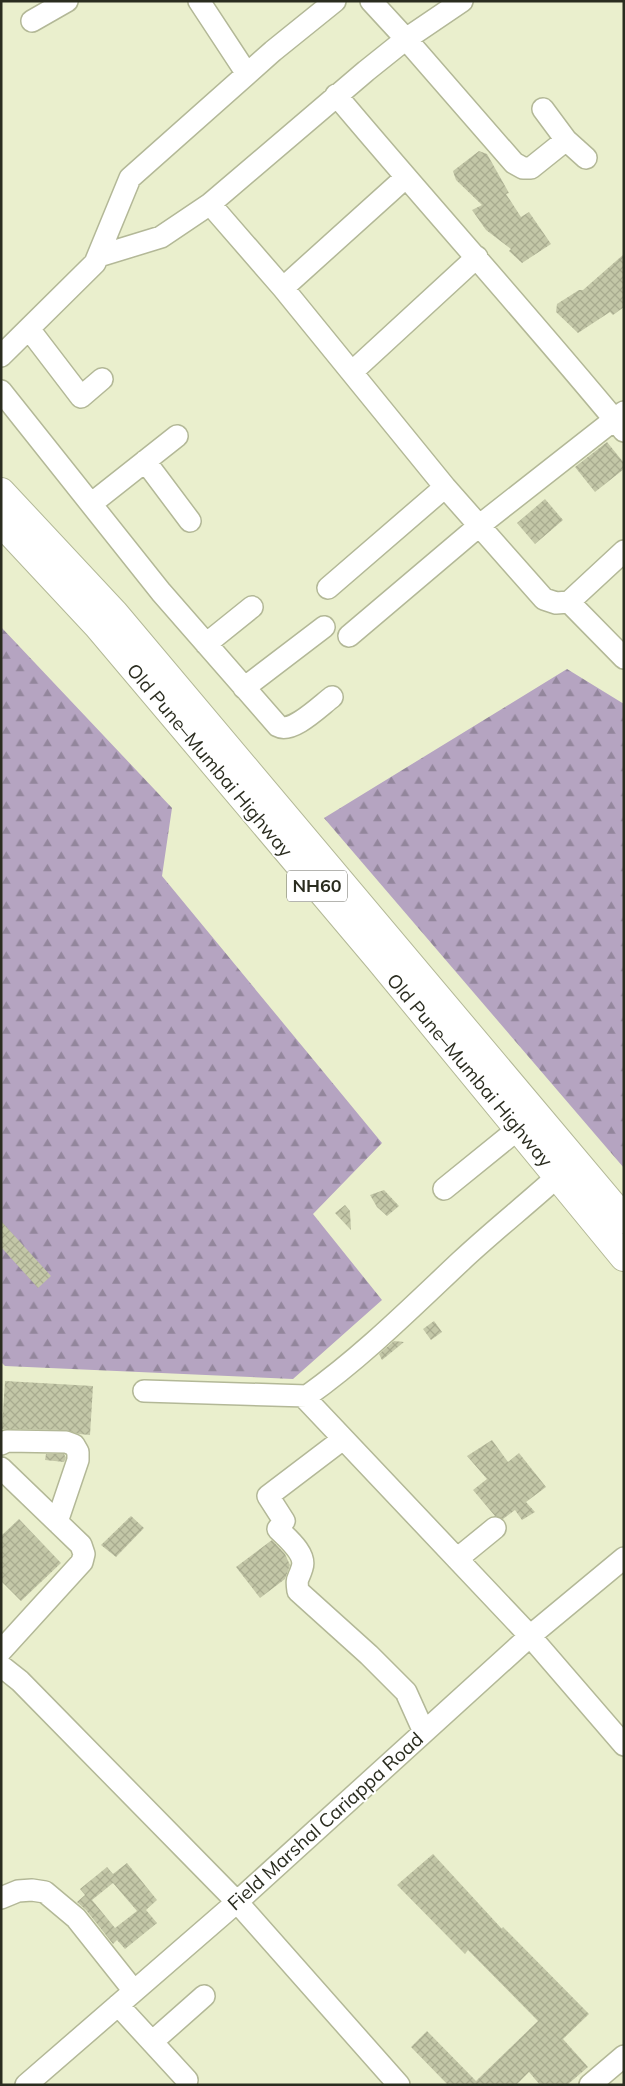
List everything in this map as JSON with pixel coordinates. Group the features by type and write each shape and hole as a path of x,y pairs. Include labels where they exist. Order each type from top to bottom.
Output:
{"highway":[{"name":"Old Pune–Mumbai Highway","path":"1,492 114,613 624,1219"},
{"name":"Old Pune–Mumbai Highway","path":"1,522 98,626 624,1256"}],"street":[{"path":"32,21 67,1"},
{"path":"199,1 247,74"},
{"path":"1,356 96,263 130,178 272,51 335,1"},
{"path":"371,1 514,163 523,168 531,168 566,140"},
{"path":"99,256 161,237 210,204 295,133 336,95 406,39 462,1"},
{"path":"336,95 405,178 621,421 480,525 349,636"},
{"path":"542,109 566,140 586,158"},
{"path":"283,288 405,178"},
{"path":"210,204 283,288 444,487 480,525 544,599 556,603 569,602 624,551"},
{"path":"352,372 477,257"},
{"path":"29,329 81,397 102,379"},
{"path":"1,391 161,592 278,726 282,728 292,727 332,697"},
{"path":"90,504 177,436"},
{"path":"146,461 190,521"},
{"path":"328,588 444,487"},
{"path":"569,602 624,658"},
{"path":"206,644 252,607"},
{"path":"244,688 324,627"},
{"path":"444,1189 518,1129"},
{"path":"144,1390 304,1396 328,1381 395,1324 463,1260 558,1176"},
{"path":"304,1396 530,1636 624,1745"},
{"path":"344,1439 268,1496 284,1521 278,1528 302,1558 303,1567 296,1580 298,1591 369,1655 406,1692 424,1732"},
{"path":"1,1444 7,1441 66,1442 74,1445 78,1452 78,1460 57,1522"},
{"path":"1,1468 81,1545 84,1554 82,1562 1,1651"},
{"path":"457,1559 494,1528"},
{"name":"Field Marshal Cariappa Road","path":"26,2085 237,1902 530,1636 624,1558"},
{"path":"1,1666 20,1680 237,1902 399,2085"},
{"path":"1,1898 18,1892 32,1890 45,1892 76,1918 134,1991"},
{"path":"152,2042 204,1996"},
{"path":"118,2005 187,2080"},
{"path":"590,2085 624,2056"}],"green space":[{"path":"1,627 172,808 162,876 382,1143 313,1214 382,1300 293,1379 5,1366 1,1362"},
{"path":"567,669 624,704 624,1168 324,818"}],"building":[{"path":"479,151 487,154 509,193 506,194 521,217 529,212 551,244 522,263 509,251 511,249 486,230 472,210 482,205 456,180 453,171"},
{"path":"624,254 624,307 613,315 610,312 578,333 556,312 557,304 579,290 583,290"},
{"path":"607,442 624,463 624,469 595,492 575,467"},
{"path":"545,499 563,520 535,544 517,523"},
{"path":"384,1190 399,1206 387,1216 377,1207 370,1195"},
{"path":"345,1205 350,1211 351,1230 335,1213"},
{"path":"1,1221 51,1276 38,1288 1,1247"},
{"path":"434,1321 442,1332 431,1340 423,1329"},
{"path":"394,1341 404,1342 382,1360 379,1354"},
{"path":"5,1381 93,1386 90,1435 66,1430 2,1429"},
{"path":"492,1440 508,1462 519,1453 546,1487 526,1502 535,1512 522,1520 515,1510 503,1519 495,1516 473,1490 487,1479 467,1456"},
{"path":"46,1454 64,1454 66,1458 64,1462 45,1460"},
{"path":"131,1516 144,1528 116,1557 101,1545"},
{"path":"19,1519 61,1563 21,1601 1,1581 1,1536"},
{"path":"272,1540 285,1554 290,1565 285,1579 260,1598 236,1567"},
{"path":"433,1854 502,1929 503,1927 589,2014 563,2039 588,2067 567,2085 540,2085 529,2072 516,2085 448,2085 411,2047 427,2031 476,2081 538,2021 468,1950 465,1954 397,1885"},
{"path":"127,1863 157,1900 146,1910 157,1923 125,1949 117,1940 113,1944 86,1910 77,1902 85,1895 80,1889 107,1867 113,1874","holes":["113,1883 137,1911 115,1928 92,1900"]}]}
